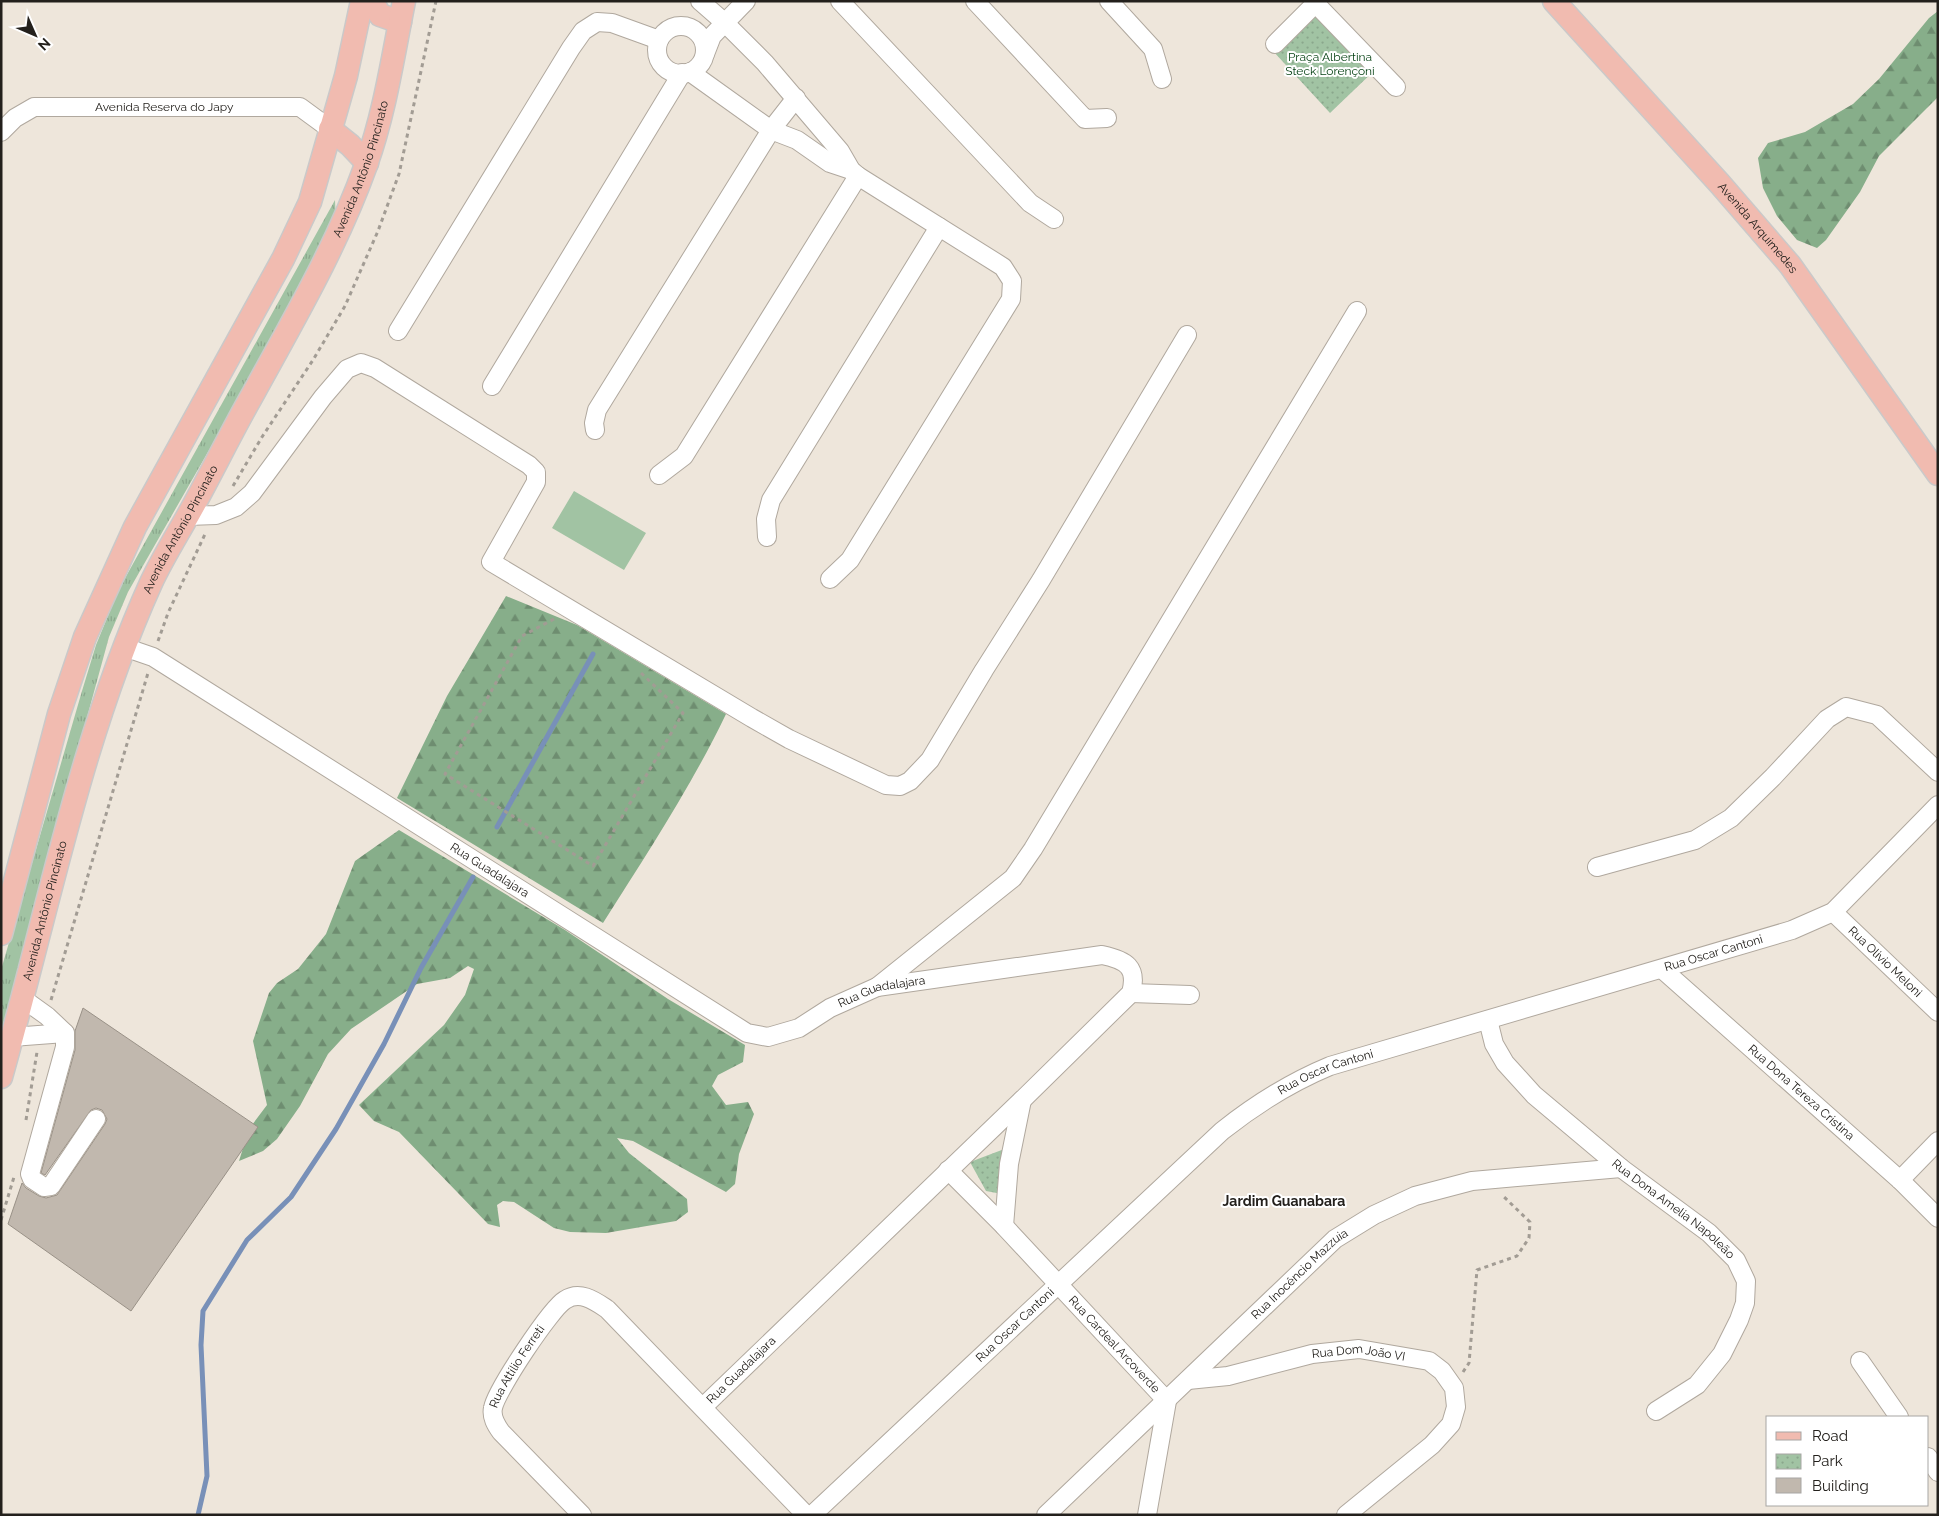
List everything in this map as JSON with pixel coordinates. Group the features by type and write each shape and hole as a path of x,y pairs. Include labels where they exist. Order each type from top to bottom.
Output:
{"main road":[{"path":"1,934 59,714 85,637 135,527 218,377 310,202 346,76 362,1"},
{"path":"372,1 380,16 402,12"},
{"name":"Avenida Arquimedes","path":"1554,1 1720,184 1790,265 1938,474"},
{"name":"Avenida Antônio Pincinato","path":"1,1077 98,720 124,647 153,580 251,396 311,289 341,227 367,163 388,87 402,12"},
{"path":"330,129 350,145 367,163"}],"street":[{"path":"492,386 686,73 702,62 712,36 746,1"},
{"path":"840,1 1030,203 1054,219"},
{"path":"975,1 1085,118 1107,118"},
{"path":"1109,1 1153,49 1162,79"},
{"path":"1275,44 1317,2 1396,87"},
{"path":"830,579 850,560 1011,298 1012,281 1003,267 855,173 830,163 797,140 771,130 686,73 674,72 661,63 657,48 663,34 708,3 796,98 840,151 855,173"},
{"path":"398,331 566,56 584,31 597,22 612,23 659,40"},
{"path":"676,26 692,28 698,33 703,39 704,54"},
{"path":"596,430 594,423 597,410 771,130 796,98"},
{"name":"Avenida Reserva do Japy","path":"1,132 15,118 34,107 300,107 330,129"},
{"path":"659,475 684,456 855,173"},
{"path":"768,537 766,519 771,500 939,227"},
{"path":"877,987 1013,878 1033,849 1357,311"},
{"path":"188,516 216,515 236,507 252,493 323,397 347,369 361,363 375,368 529,465 536,472 536,482 490,562 789,739 886,785 900,786 910,781 930,760 1041,580 1187,335"},
{"name":"Rua Guadalajara","path":"124,647 153,658 747,1033 768,1037 798,1028 830,1008 877,987 1102,955 1116,958 1129,967 1135,980 1131,993 702,1407"},
{"path":"1597,867 1695,840 1731,818 1773,777 1827,719 1846,708 1878,715 1938,772"},
{"name":"Rua Oscar Cantoni","path":"812,1515 1222,1131 1251,1108 1279,1090 1330,1066 1792,930 1833,912 1938,805"},
{"name":"Rua Olivio Meloni","path":"1833,912 1938,1012"},
{"name":"Rua Dona Tereza Cristina","path":"1662,969 1900,1180 1938,1218"},
{"path":"1131,993 1190,995"},
{"path":"22,998 65,1033 65,1047 30,1174 32,1180 44,1187 52,1186 96,1119"},
{"name":"Rua Dona Amelia Napoleão","path":"1488,1020 1494,1044 1505,1063 1534,1095 1621,1168 1709,1234 1736,1260 1746,1281 1746,1303 1722,1354 1697,1385 1656,1411"},
{"path":"12,1037 65,1033"},
{"path":"1004,1226 1009,1164 1022,1100"},
{"path":"1900,1180 1938,1141"},
{"name":"Rua Inocêncio Mazzuia","path":"1046,1515 1342,1234 1374,1215 1415,1196 1472,1181 1621,1168"},
{"name":"Rua Cardeal Arcoverde","path":"948,1170 1004,1226 1167,1401 1147,1515"},
{"name":"Rua Attílio Ferreti","path":"582,1515 501,1432 493,1420 492,1408 500,1391 551,1313 565,1299 578,1296 585,1297 592,1299 607,1309 702,1407"},
{"name":"Rua Dom João VI","path":"1188,1380 1228,1376 1312,1354 1359,1349 1429,1361 1442,1371 1454,1388"},
{"path":"1860,1362 1899,1416"},
{"path":"1346,1515 1432,1445 1451,1424 1456,1407 1454,1388"},
{"path":"702,1407 806,1515"},
{"path":"1929,1459 1938,1472"}],"path":[{"path":"46,1016 168,613 206,532 262,437 313,360 345,306 378,231 399,174 436,1"},
{"path":"571,610 522,636 445,774 593,866 683,713 634,667"},
{"path":"24,1128 40,1034"},
{"path":"1,1220 14,1174"},
{"path":"1454,1388 1469,1363 1477,1270 1517,1256 1529,1238 1530,1222 1502,1194 1501,1178"}],"green space":[{"name":"Praça Albertina Steck Lorençoni","path":"1316,4 1377,68 1330,113 1273,51"},
{"path":"1938,11 1938,97 1879,156 1860,192 1826,240 1817,248 1797,240 1777,216 1763,188 1758,158 1768,143 1805,132 1853,104 1879,79 1929,18"},
{"path":"335,200 336,228 128,592 109,637 1,1032 1,970 96,645 119,589"},
{"path":"574,491 646,533 624,570 552,528"},
{"path":"506,596 577,625 726,714 683,794 603,923 397,798 447,696"},
{"path":"399,830 565,930 668,999 745,1045 743,1062 718,1075 712,1086 726,1105 748,1102 754,1114 739,1154 735,1184 726,1192 633,1141 617,1138 629,1153 687,1199 688,1212 676,1221 606,1233 570,1232 554,1228 514,1202 503,1201 497,1205 500,1227 488,1224 399,1132 374,1121 359,1105 444,1025 465,995 474,969 468,966 450,978 417,984 351,1029 328,1054 300,1106 277,1139 263,1151 239,1161 249,1129 267,1105 253,1041 269,993 277,983 298,969 326,934 355,861"},
{"path":"1007,1148 1002,1194 986,1191 970,1162"}],"building":[{"path":"83,1008 258,1127 131,1311 8,1224 22,1183 26,1188 39,1196 46,1198 57,1195 107,1119 102,1110 96,1108 91,1110 45,1175 41,1173 75,1050 75,1031"}],"waterway":[{"path":"497,827 593,654"},
{"path":"198,1515 207,1476 201,1345 203,1311 247,1240 291,1197 336,1129 384,1044 421,968 473,877"}],"district":[{"name":"Jardim Guanabara","path":"1284,1201"}]}
